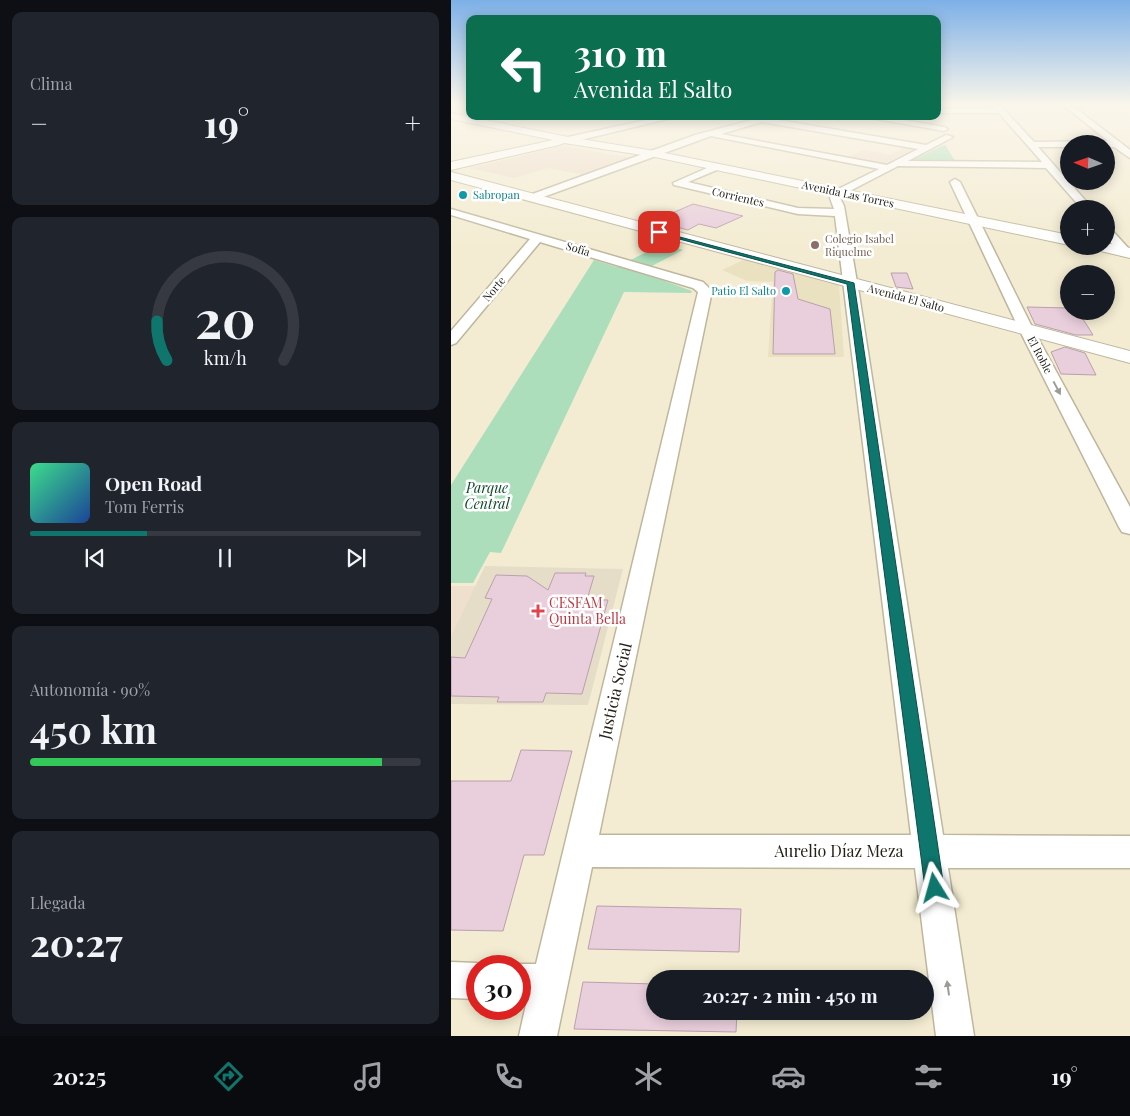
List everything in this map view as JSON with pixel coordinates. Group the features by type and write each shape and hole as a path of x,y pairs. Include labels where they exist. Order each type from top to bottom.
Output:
{"street":[{"path":"451,166 512,152"},
{"name":"Avenida Las Torres","path":"645,152 716,167 839,204 861,197 1060,238"},
{"path":"531,198 659,152"},
{"path":"814,152 893,166 963,161 1050,165"},
{"path":"920,152 893,166 839,204 955,1036"},
{"path":"1039,152 1080,200"},
{"name":"Corrientes","path":"716,167 679,183 798,211 839,204"},
{"name":"Avenida El Salto","path":"454,180 531,198 1130,357"},
{"name":"El Roble","path":"955,182 1027,330 1130,527"},
{"name":"Sofía","path":"451,212 704,288"},
{"name":"Norte","path":"451,340 538,237"},
{"path":"1115,240 1128,254"},
{"path":"1115,251 1128,254"},
{"name":"Justicia Social","path":"538,1036 535,982 579,851 705,294 704,288"},
{"name":"Aurelio Díaz Meza","path":"579,851 1130,852"},
{"path":"451,980 466,981"}],"shaded area":[{"path":"536,152 599,152 632,158 585,175 548,168 515,178 469,168"},
{"path":"859,152 890,155 895,152 908,152 886,164 848,157"},
{"path":"743,260 839,285 844,357 768,357 773,282 747,281 722,270"},
{"name":"CESFAM Quinta Bella","path":"485,566 623,569 588,705 451,704 451,636"},
{"path":"451,586 476,586 451,636"}],"green space":[{"path":"929,152 950,152 955,161 950,163 911,161"},
{"name":"Parque Central","path":"664,243 683,250 640,272 692,291 691,293 624,292 501,553 490,552 473,583 451,583 451,485 594,260 617,267"}],"building":[{"path":"693,204 743,216 716,228 699,224 688,230 654,221"},
{"path":"778,270 793,274 798,299 830,309 835,354 773,354 775,272"},
{"path":"891,273 907,273 913,289 896,287"},
{"path":"1027,307 1060,308 1060,320 1084,320 1093,335 1076,335 1035,324"},
{"path":"1065,347 1085,353 1096,375 1061,374 1051,352"},
{"name":"CESFAM Quinta Bella","path":"555,573 586,573 585,576 594,576 587,600 608,600 582,694 546,693 543,702 497,702 499,697 451,696 451,657 465,658 492,599 485,598 496,575 527,576 548,590"},
{"path":"521,750 572,751 544,855 524,855 503,931 451,930 451,781 511,781"},
{"path":"597,906 741,909 739,952 588,949"},
{"path":"583,982 646,984 646,1020 737,1020 736,1032 574,1029"}],"place":[{"name":"Sabropan","path":"463,195"},
{"name":"Colegio Isabel Riquelme","path":"815,245"},
{"name":"Patio El Salto","path":"786,291"},
{"name":"CESFAM Quinta Bella","path":"538,611"}],"route":[{"path":"659,232 850,283 935,888"}]}
